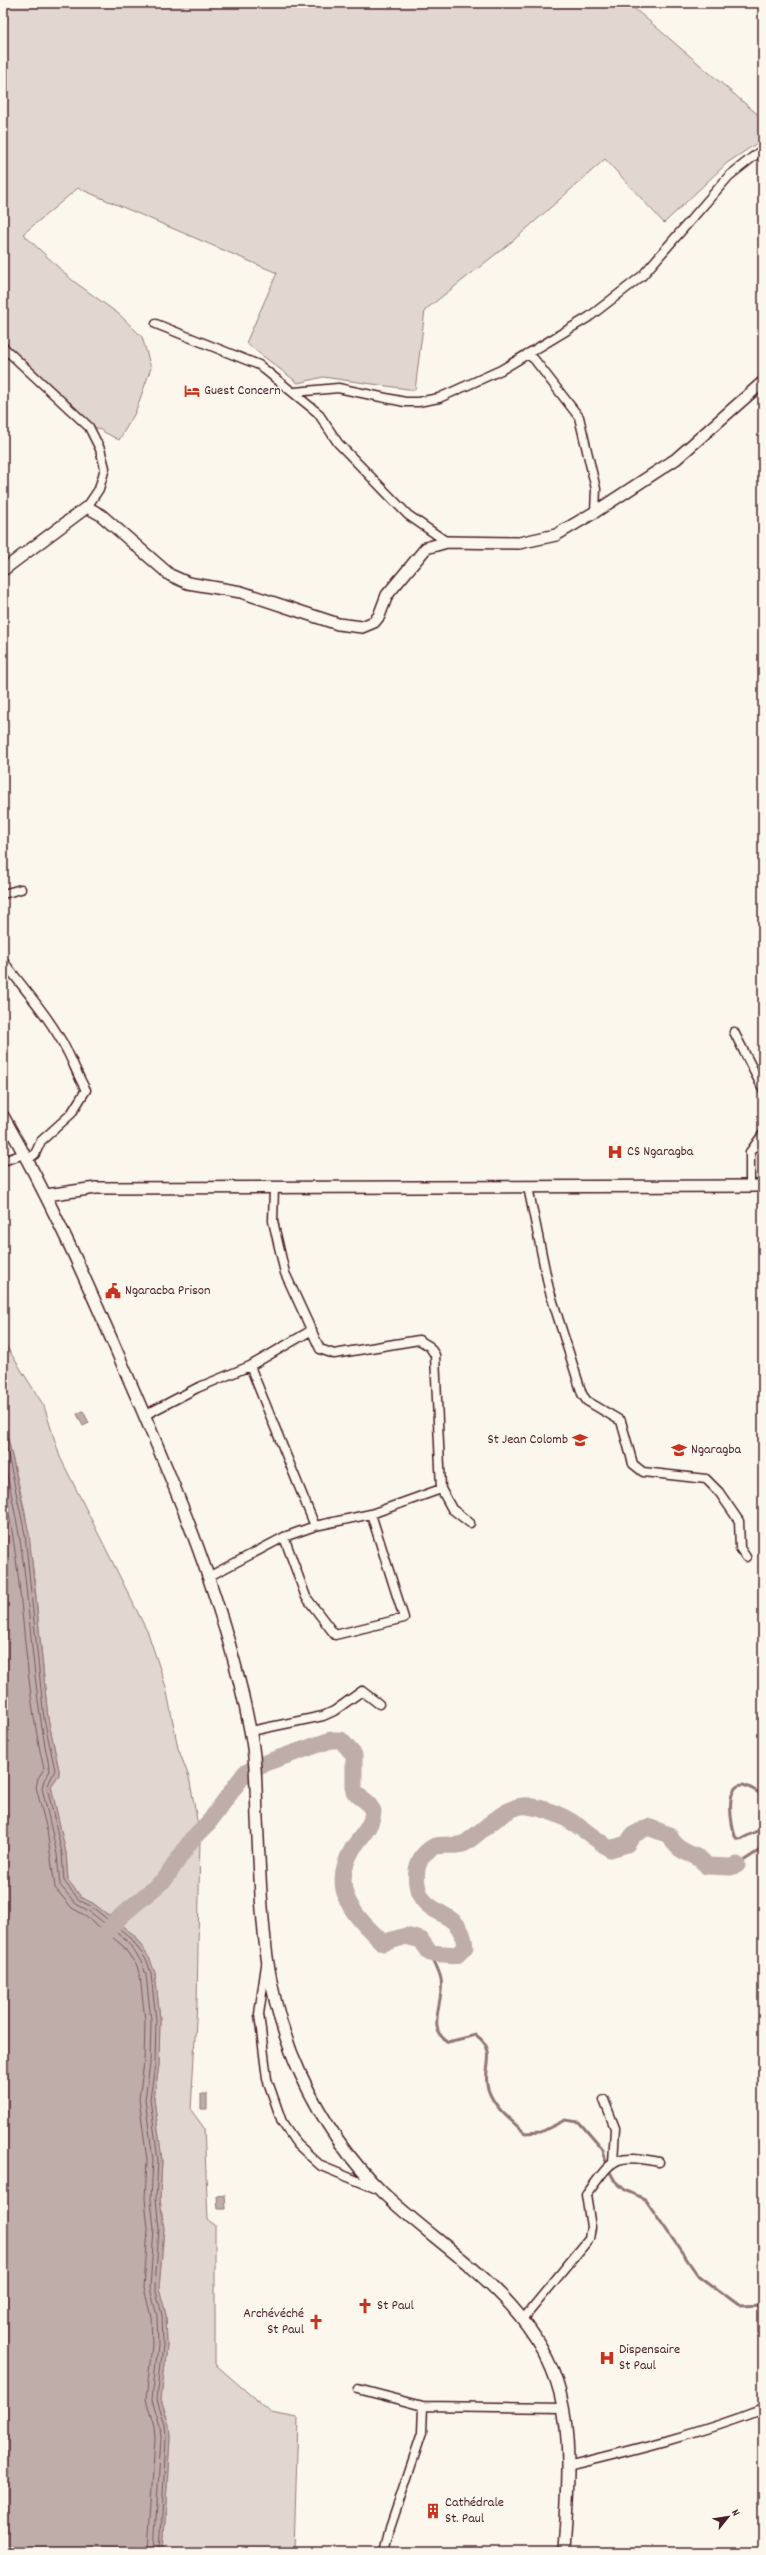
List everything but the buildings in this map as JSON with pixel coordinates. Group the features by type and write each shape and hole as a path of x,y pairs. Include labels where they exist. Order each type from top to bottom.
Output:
{"street":[{"path":"295,392 338,388 405,402 418,402 438,398 461,389 527,354 589,317 642,276 729,176 763,149"},
{"path":"156,324 259,365 295,392 318,413 338,443 408,515 447,542"},
{"path":"3,347 89,427 100,449 105,468 99,489 87,507 3,570"},
{"path":"527,354 534,359 579,417 596,490 596,512"},
{"path":"87,507 101,515 170,575 188,583 241,592 338,624 362,627 374,622 379,616 388,596 426,548 447,542 519,543 556,534 596,512 676,459 763,382"},
{"path":"3,894 21,889"},
{"path":"3,962 33,999 67,1051 74,1071 86,1090 71,1114 41,1141 35,1154 3,1161"},
{"path":"734,1032 763,1089"},
{"path":"3,1116 46,1195 145,1415 177,1492 208,1576 234,1662 251,1734 266,1964 274,2005 288,2048 310,2094 352,2158 381,2190 414,2221 476,2270 506,2297 524,2318 553,2372 563,2408 568,2466 564,2552"},
{"path":"750,1186 750,1152 763,1134"},
{"path":"528,1186 549,1289 582,1394 587,1401 622,1421 634,1464 643,1472 706,1479 719,1492 739,1521 740,1548 746,1557"},
{"path":"46,1195 96,1188 763,1186"},
{"path":"274,1188 273,1221 285,1273 320,1349 334,1354 419,1340 429,1346 435,1355 441,1490 452,1509 470,1523"},
{"path":"145,1415 197,1388 250,1366 312,1330"},
{"path":"250,1366 315,1526"},
{"path":"208,1576 284,1537 315,1526 371,1514 441,1490"},
{"path":"284,1537 306,1597 335,1635 404,1618 371,1514"},
{"path":"251,1734 323,1716 334,1711 362,1691 379,1704"},
{"path":"266,1964 259,2022 267,2078 282,2122 297,2144 321,2166 381,2190"},
{"path":"604,2100 615,2128 613,2163"},
{"path":"524,2318 589,2239 591,2227 586,2195 603,2170 622,2158 633,2157 659,2162"},
{"path":"358,2389 423,2406 563,2408"},
{"path":"384,2552 390,2528 422,2433 423,2406"},
{"path":"568,2466 666,2441 727,2423 763,2409"}],"shaded area":[{"path":"3,3 628,3 763,119 763,139 727,163 664,223 605,159 515,239 425,310 415,390 323,377 298,383 246,343 277,273 78,188 23,234 72,280 120,315 142,337 151,368 135,413 119,440 91,425 60,394 10,357 3,348"},
{"path":"3,1341 44,1406 60,1457 148,1633 166,1687 178,1748 189,1777 200,1836 197,2002 191,2110 204,2128 208,2220 215,2225 215,2364 271,2413 298,2418 294,2552 163,2552 170,2438 169,2425 161,2399 167,2346 166,2315 159,2288 164,2229 160,2199 162,2160 154,2099 159,2065 160,2019 155,1973 134,1935 94,1904 81,1897 68,1880 66,1853 51,1786 59,1775 59,1770 48,1718 34,1576 25,1511 3,1417"}],"water":[{"path":"83,1411 89,1423 83,1426 77,1414"},
{"path":"3,1417 29,1533 48,1718 59,1770 59,1775 51,1786 66,1853 68,1880 81,1897 94,1904 134,1935 150,1959 155,1973 160,2019 159,2065 154,2099 162,2160 160,2199 164,2229 159,2288 166,2315 167,2346 161,2399 169,2425 170,2438 163,2552 3,2552"},
{"path":"201,2094 207,2094 207,2109 201,2109"},
{"path":"225,2195 226,2209 218,2209 217,2196"}],"waterway":[{"path":"101,1938 122,1915 165,1879 192,1839 209,1822 245,1773 265,1763 331,1740 341,1740 354,1755 354,1792 367,1802 373,1811 371,1822 353,1848 346,1863 343,1877 344,1889 354,1912 383,1943 406,1936 421,1940 430,1953 457,1955 465,1947 462,1934 457,1925 426,1903 420,1895 416,1879 420,1860 426,1852 434,1847 443,1845 461,1845 465,1843 503,1814 520,1806 528,1806 553,1812 572,1822 610,1849 627,1844 633,1835 648,1827 669,1835 679,1848 697,1857 707,1866 731,1867 737,1865"},
{"path":"763,1795 743,1785 737,1787 733,1791 730,1807 732,1825 736,1838 741,1839 757,1831 763,1832"},
{"path":"737,1865 763,1848"},
{"path":"430,1953 441,1979 441,1996 437,2014 438,2029 441,2036 448,2042 476,2035 483,2042 487,2048 488,2054 486,2081 491,2096 499,2108 525,2133 541,2132 565,2120 579,2122 603,2150 607,2167 615,2181 625,2190 645,2199 697,2274 740,2306 763,2305"}],"place":[{"name":"Guest Concern","path":"192,391"},
{"name":"CS Ngaragba","path":"615,1152"},
{"name":"Ngaracba Prison","path":"113,1291"},
{"name":"St Jean Colomb","path":"580,1440"},
{"name":"Ngaragba","path":"679,1450"},
{"name":"St Paul","path":"365,2306"},
{"name":"Archévéché St Paul","path":"316,2322"},
{"name":"Dispensaire St Paul","path":"607,2358"},
{"name":"Cathédrale St. Paul","path":"433,2511"}]}
